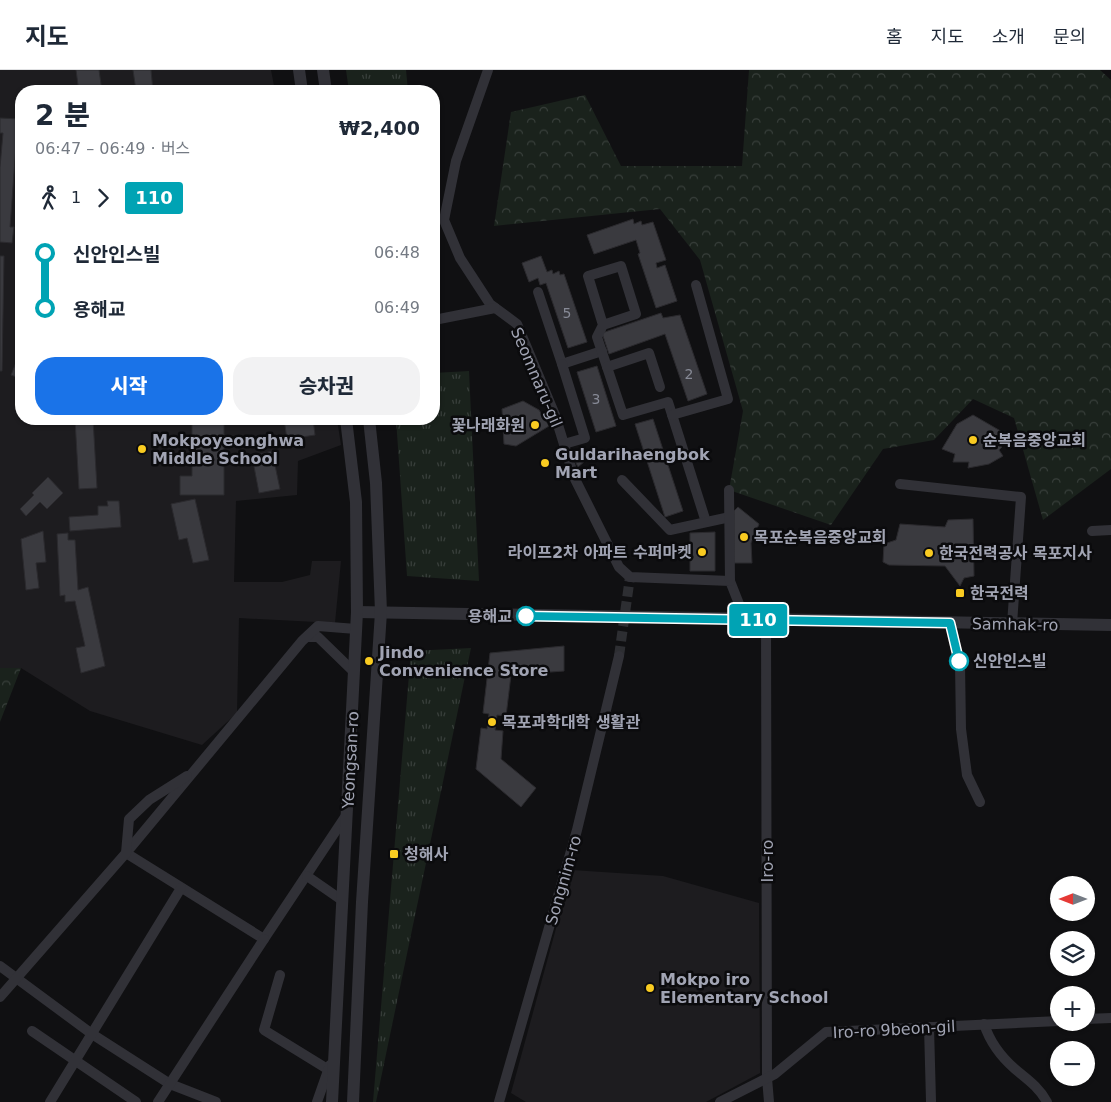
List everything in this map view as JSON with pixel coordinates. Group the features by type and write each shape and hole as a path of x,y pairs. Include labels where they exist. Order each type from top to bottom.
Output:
{"street":[{"path":"299,70 301,85"},
{"path":"323,70 325,85"},
{"name":"Seomnaru-gil","path":"488,70 456,161 444,220 460,258 490,304 516,324 555,415 574,477 619,567 630,577 730,581"},
{"path":"602,325 636,314 621,266 588,276 602,325 597,336 602,352 623,415 668,402 706,522"},
{"path":"672,415 728,399 696,286"},
{"path":"538,292 585,438 564,444"},
{"path":"440,319 495,308"},
{"path":"562,364 602,352"},
{"path":"607,367 650,353 660,386"},
{"name":"Yeongsan-ro","path":"332,1102 357,612 356,502 347,425"},
{"name":"Yeongsan-ro","path":"353,1102 362,902 381,612 376,483 370,425"},
{"path":"622,480 670,530 730,517"},
{"path":"900,484 1021,497 1012,624"},
{"path":"729,490 730,581 745,619"},
{"path":"1092,531 1111,530"},
{"path":"357,612 381,612"},
{"name":"Samhak-ro","path":"381,612 1111,625"},
{"name":"Iro-ro","path":"766,620 767,1078 769,1102"},
{"path":"950,623 960,664 961,729 967,775 980,802"},
{"path":"0,997 126,853 307,637 318,626 356,629"},
{"path":"307,637 318,637 354,672"},
{"name":"Songnim-ro","path":"499,1102 577,830 619,656"},
{"path":"126,853 129,819 149,800 196,770"},
{"path":"158,1102 347,814"},
{"path":"126,853 264,939"},
{"path":"307,876 343,901"},
{"path":"50,1102 181,888"},
{"path":"0,966 92,1034 170,1084 216,1102"},
{"path":"280,976 264,1030 328,1070"},
{"path":"1095,1019 1111,1018"},
{"name":"Iro-ro 9beon-gil","path":"720,1102 767,1078 826,1032 1050,1020"},
{"path":"317,1102 328,1070 335,1021"},
{"path":"984,1024 994,1046 1014,1068 1038,1088 1046,1102"},
{"path":"929,1027 931,1101"},
{"path":"32,1031 136,1102"}],"shaded area":[{"path":"0,70 271,70 274,85 15,85 15,425 338,425 341,445 298,461 297,495 236,501 234,582 282,582 310,575 312,561 341,561 335,623 239,618 237,713 202,745 90,711 21,668 0,668"},
{"name":"Mokpo iro Elementary School","path":"572,870 663,876 759,903 760,1073 706,1102 526,1102 511,1093"}],"green space":[{"path":"346,70 406,70 407,85 348,85"},
{"path":"749,70 1100,70 1111,80 1111,469 1043,520 1014,418 973,399 934,440 883,449 831,525 729,490 743,411 700,260 660,209 494,226 511,112 585,95 621,166 742,166"},
{"path":"469,371 479,581 407,576 396,425 440,425 440,373"},
{"path":"471,648 376,1102 373,1102 411,651"},
{"path":"0,668 21,668 0,722"}],"building":[{"path":"76,70 99,70 101,85 78,85"},
{"path":"133,70 151,70 152,85 135,85"},
{"path":"0,118 15,119 15,160 10,227 14,227 12,243 0,242 0,167 3,133 0,133"},
{"path":"633,219 634,224 641,221 642,225 653,222 666,260 656,263 657,268 665,265 677,301 656,308 638,254 640,253 636,240 594,254 587,235"},
{"path":"0,256 4,256 2,371 0,371"},
{"path":"541,256 547,272 552,270 553,274 559,271 560,275 564,274 587,342 568,348 546,283 540,285 538,278 529,282 522,263"},
{"path":"661,313 663,318 680,315 707,394 688,401 665,334 609,354 602,333"},
{"path":"15,365 15,377 11,375"},
{"path":"597,366 616,426 596,432 577,372"},
{"path":"523,401 539,410 549,426 516,446 504,444 502,409"},
{"name":"순복음중앙교회","path":"973,415 1004,433 997,442 1002,447 999,450 1003,456 989,464 968,468 969,462 953,462 955,454 942,449 957,424"},
{"path":"653,419 683,511 665,517 635,424"},
{"path":"75,425 93,425 97,488 79,489"},
{"path":"192,425 224,425 224,495 180,495 180,476 192,476"},
{"path":"285,425 314,425 315,435 302,437 303,443 293,445 292,438 287,439"},
{"path":"573,450 585,461 578,467 570,451"},
{"path":"272,451 280,489 259,493 252,456"},
{"path":"48,477 63,493 47,509 40,502 26,516 20,509 34,495 32,493"},
{"path":"195,499 209,560 193,563 187,538 179,540 171,504"},
{"path":"107,501 119,501 121,527 70,531 69,517 98,515 98,506 108,506"},
{"name":"목포순복음중앙교회","path":"738,507 759,524 751,543 752,563 734,563 734,511"},
{"name":"한국전력공사 목포지사","path":"973,519 974,576 964,578 960,586 945,566 889,565 883,562 884,544 896,540 900,524 945,527 948,520"},
{"path":"43,531 46,562 36,563 39,588 26,590 21,539"},
{"name":"라이프2차 아파트 수퍼마켓","path":"715,532 715,571 690,571 690,533"},
{"path":"68,533 68,540 75,540 78,590 88,587 105,666 81,673 76,648 85,646 75,601 65,602 65,595 60,596 57,534"},
{"name":"목포과학대학 생활관","path":"564,646 564,671 511,675 506,716 497,715 495,730 503,731 501,759 536,788 521,807 476,769 481,728 487,729 489,714 483,713 490,653"}],"tunnel":[{"path":"619,656 630,577"}],"bus line":[{"name":"110","path":"526,616 950,623 959,661"}],"place":[{"name":"꽃나래화원","path":"535,425"},
{"name":"순복음중앙교회","path":"973,440"},
{"name":"Mokpoyeonghwa Middle School","path":"142,449"},
{"name":"Guldarihaengbok Mart","path":"545,463"},
{"name":"목포순복음중앙교회","path":"744,537"},
{"name":"라이프2차 아파트 수퍼마켓","path":"702,552"},
{"name":"한국전력공사 목포지사","path":"929,553"},
{"name":"한국전력","path":"960,593"},
{"name":"용해교","path":"526,616"},
{"name":"Jindo Convenience Store","path":"369,661"},
{"name":"신안인스빌","path":"959,661"},
{"name":"목포과학대학 생활관","path":"492,722"},
{"name":"청해사","path":"394,854"},
{"name":"Mokpo iro Elementary School","path":"650,988"}]}
